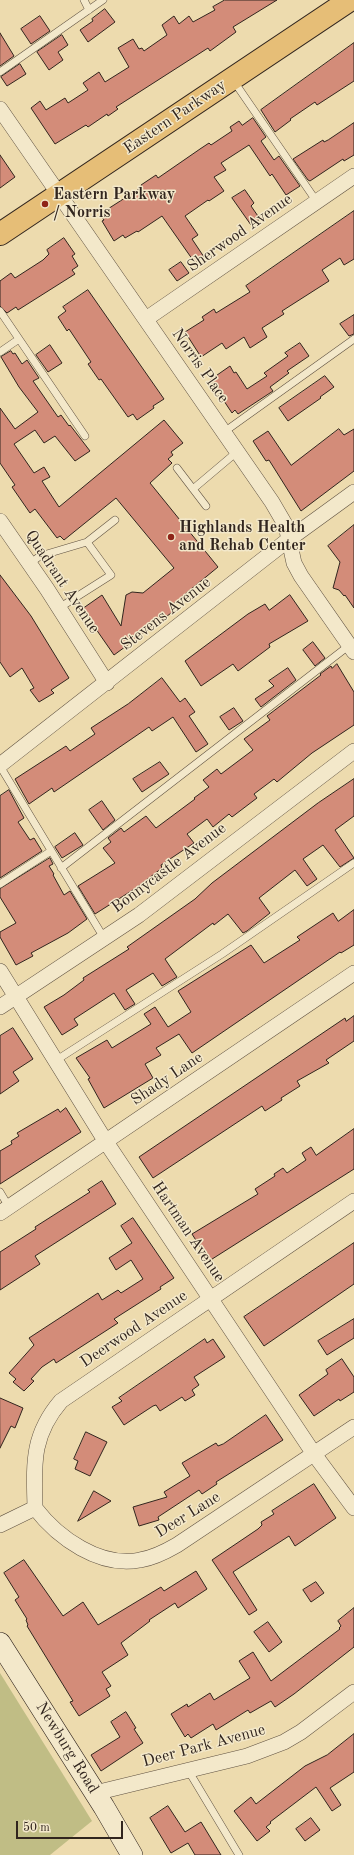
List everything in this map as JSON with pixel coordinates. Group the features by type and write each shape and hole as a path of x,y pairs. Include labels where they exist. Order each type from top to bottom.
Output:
{"main road":[{"name":"Eastern Parkway","path":"0,234 232,79 340,3"},
{"name":"Newburg Road","path":"0,1642 95,1793 132,1855"}],"street":[{"name":"Norris Place","path":"0,109 238,451 286,526 294,563 301,576 352,646"},
{"name":"Sherwood Avenue","path":"146,319 354,176"},
{"name":"Stevens Avenue","path":"1,762 107,683 288,540 354,492"},
{"name":"Quadrant Avenue","path":"0,521 59,608 107,683"},
{"name":"Bonnycastle Avenue","path":"0,1007 139,915 354,751"},
{"name":"Hartman Avenue","path":"0,971 106,1142 314,1454 354,1508"},
{"name":"Shady Lane","path":"4,1210 354,973"},
{"name":"Deerwood Avenue","path":"35,1508 36,1448 39,1435 52,1412 61,1402 83,1385 354,1201"},
{"name":"Deer Lane","path":"35,1508 46,1523 81,1548 104,1557 139,1561 152,1558 176,1545 354,1427"},
{"path":"0,1525 35,1508"},
{"name":"Deer Park Avenue","path":"95,1793 248,1756 284,1742 301,1732 354,1692"}],"lane":[{"path":"84,0 89,10"},
{"path":"0,72 103,0"},
{"path":"232,79 317,202"},
{"path":"0,311 85,436"},
{"path":"0,352 19,339"},
{"path":"224,432 354,339"},
{"path":"193,489 238,451"},
{"path":"177,468 206,506"},
{"path":"29,564 40,556 87,542 115,520"},
{"path":"59,608 111,575 87,542"},
{"path":"61,868 352,646"},
{"path":"1,762 51,851 104,938"},
{"path":"0,884 51,851"},
{"path":"55,1061 222,954 354,863"},
{"path":"0,1192 4,1210"},
{"path":"188,1770 239,1855"}],"shaded area":[{"path":"0,1673 92,1821 50,1855 0,1855"}],"building":[{"path":"225,0 277,0 233,27 236,32 210,51 208,48 116,107 118,109 108,116 107,114 88,127 86,125 55,144 31,108 40,101 46,110 65,98 68,103 88,90 83,83 99,72 105,82 129,67 118,48 133,39 139,49 142,48 144,51 167,35 162,25 174,16 179,24 189,16 193,22 215,10 213,7"},
{"path":"105,9 115,22 88,42 80,30 93,21 92,19"},
{"path":"40,16 50,31 31,44 21,29"},
{"path":"0,33 14,56 0,66"},
{"path":"62,35 68,45 58,52 63,60 49,70 37,52"},
{"path":"354,43 354,81 317,105 315,102 290,119 291,120 275,132 261,110"},
{"path":"20,64 26,74 7,86 1,77"},
{"path":"253,118 266,137 261,141 274,160 279,156 300,186 286,195 272,174 270,176 249,145 221,163 226,170 214,177 224,191 185,216 198,235 192,239 204,257 195,263 162,216 138,232 137,231 125,238 123,235 114,241 102,221 104,220 100,214 142,187 141,185 156,175 158,178 209,143 211,145 232,131 230,127 239,121 242,125"},
{"path":"354,123 354,155 344,161 343,159 310,181 308,180 293,159 323,140 324,142 328,140"},
{"path":"0,155 15,177 0,188"},
{"path":"245,190 254,203 251,206 260,219 251,225 232,198"},
{"path":"354,211 354,259 344,265 340,258 322,270 329,281 282,311 284,314 262,328 267,337 250,348 244,337 226,349 222,343 201,357 185,332 204,320 202,317 214,309 216,313 250,292 246,286"},
{"path":"64,238 75,254 72,256 78,266 72,270 75,274 18,310 16,307 7,313 0,306 0,281 11,273 15,278 43,260 49,254 47,250"},
{"path":"181,262 189,273 177,281 169,270"},
{"path":"88,290 164,399 153,406 154,408 137,420 133,414 128,417 101,379 99,380 88,364 91,362 69,329 67,331 58,317 66,311 63,307"},
{"path":"354,315 354,334 349,336 340,324"},
{"path":"300,343 309,356 287,371 289,373 270,387 273,391 238,414 235,410 232,413 210,380 230,366 234,373 236,372 247,389 267,376 264,373 288,356 285,353"},
{"path":"50,345 62,363 48,372 36,355"},
{"name":"Highlands Health and Rehab Center","path":"11,351 13,354 15,353 22,364 27,360 39,378 33,381 58,417 61,415 90,451 75,461 55,436 44,443 35,430 14,444 34,473 44,467 50,477 42,481 59,507 164,420 183,443 171,452 173,455 168,459 172,463 150,483 218,567 173,604 178,608 114,655 82,609 102,595 121,626 126,595 132,592 143,593 174,568 116,498 64,540 60,536 57,538 35,509 30,513 12,487 15,485 0,463 0,408 15,429 38,412 19,387 1,357"},
{"path":"325,376 334,387 288,421 279,408"},
{"path":"339,429 344,435 354,429 354,471 301,511 269,460 266,461 253,441 268,431 291,465"},
{"path":"354,525 354,608 345,595 344,596 339,590 333,588 340,562 328,546"},
{"path":"0,575 31,616 69,678 51,690 54,693 39,702 30,690 34,688 22,668 10,677 0,662"},
{"path":"290,595 308,621 269,644 270,647 238,671 233,664 201,686 185,661 248,614 265,604 269,610"},
{"path":"313,642 325,658 315,666 303,650"},
{"path":"337,664 354,692 354,725 312,753 277,782 274,779 254,794 257,798 232,817 229,814 213,827 207,819 187,834 194,843 161,865 162,868 136,888 95,914 78,886 115,863 103,848 111,842 108,838 121,828 124,832 146,816 156,828 195,799 194,798 209,787 203,780 217,769 221,774 253,750 244,739 270,720 267,716 321,675 320,674 331,666 332,668"},
{"path":"288,668 296,680 261,707 255,699 274,686 269,681"},
{"path":"162,678 180,702 185,698 195,712 189,716 208,744 196,752 173,717 152,731 149,727 54,792 52,788 29,804 15,779 66,746 70,751 95,734 91,728 128,704"},
{"path":"234,708 243,721 229,730 220,717"},
{"path":"160,762 169,774 142,792 133,779"},
{"path":"354,779 354,816 335,830 354,858 340,867 323,845 303,859 317,879 307,886 295,870 259,898 270,913 247,931 243,933 228,914 214,925 213,923 165,959 177,977 162,986 153,973 126,990 135,1004 125,1010 114,993 74,1019 78,1025 62,1035 44,1007 64,995 84,980 83,978 129,949 127,947 195,899 212,883 318,803"},
{"path":"9,790 24,818 18,822 30,840 34,838 42,851 0,878 0,796"},
{"path":"102,801 115,820 103,830 89,810"},
{"path":"75,833 83,845 62,858 55,847"},
{"path":"50,858 53,864 49,866 64,895 70,891 87,919 68,933 31,953 33,956 16,965 0,937 0,932 16,923 0,897 0,889"},
{"path":"354,910 354,945 341,953 340,952 192,1053 179,1034 156,1048 161,1055 145,1064 153,1078 104,1108 88,1079 90,1078 76,1058 107,1040 112,1048 151,1024 144,1014 155,1007 168,1027 191,1012 178,991 251,945 264,963 300,940 297,937 333,913 338,921"},
{"path":"354,1016 354,1041 326,1060 329,1063 297,1081 300,1086 281,1098 282,1100 265,1111 262,1106 153,1178 139,1157 345,1018 346,1021"},
{"path":"13,1028 33,1059 13,1072 19,1081 0,1094 0,1036"},
{"path":"66,1108 81,1132 0,1184 0,1151 12,1144 11,1141 19,1136 17,1133 58,1109 60,1112"},
{"path":"354,1129 354,1169 209,1261 192,1234 258,1194 255,1189 275,1176 274,1174 283,1168 287,1173 306,1160 302,1153 311,1147 316,1155"},
{"path":"102,1181 116,1204 35,1256 40,1264 0,1290 0,1252 36,1229 35,1227 90,1192 88,1190"},
{"path":"133,1218 174,1278 160,1287 161,1289 114,1319 118,1323 56,1363 54,1359 42,1367 31,1379 34,1381 24,1391 13,1382 16,1379 9,1373 34,1345 29,1338 98,1293 102,1300 118,1290 121,1293 143,1279 131,1260 116,1270 109,1258 132,1243 121,1226"},
{"path":"354,1243 354,1284 264,1346 244,1317"},
{"path":"354,1319 354,1338 327,1355 318,1341"},
{"path":"205,1339 207,1343 213,1339 225,1357 194,1377 199,1385 192,1390 195,1395 185,1401 182,1397 160,1411 156,1405 153,1406 124,1425 112,1407 122,1401 119,1398"},
{"path":"342,1359 354,1377 354,1392 340,1401 339,1399 314,1416 299,1395 328,1374 326,1370"},
{"path":"0,1398 23,1408 15,1428 11,1426 0,1448"},
{"path":"266,1415 283,1440 216,1482 217,1484 202,1494 199,1490 158,1517 159,1520 139,1526 133,1507 167,1497 164,1492 190,1476 182,1463 216,1443 218,1446 223,1444"},
{"path":"86,1432 107,1442 90,1476 75,1469 78,1461 74,1459"},
{"path":"314,1484 336,1518 295,1546 289,1536 233,1572 257,1610 249,1615 212,1560 258,1529 262,1525 261,1522 274,1514 272,1511"},
{"path":"94,1491 111,1501 78,1521"},
{"path":"24,1560 63,1616 83,1602 98,1625 161,1587 164,1591 196,1571 207,1589 178,1608 175,1603 149,1620 150,1621 121,1643 128,1655 102,1672 111,1686 106,1689 110,1696 79,1716 70,1702 73,1701 27,1626 27,1619 15,1600 19,1597 4,1573"},
{"path":"316,1582 324,1593 311,1602 303,1590"},
{"path":"354,1608 354,1647 294,1694 275,1707 271,1701 250,1713 248,1710 216,1730 213,1724 191,1738 188,1734 185,1737 171,1714 187,1704 188,1707 210,1693 214,1700 250,1678 239,1661 253,1652 271,1681 340,1629 339,1628 341,1626 338,1621"},
{"path":"268,1622 282,1642 269,1652 254,1632"},
{"path":"126,1712 143,1743 101,1771 91,1755 120,1737 111,1722"},
{"path":"354,1734 354,1772 330,1788 341,1805 332,1811 316,1787 270,1822 271,1823 266,1827 270,1831 257,1841 234,1811 251,1797 256,1804 305,1766 327,1755"},
{"path":"168,1806 185,1832 201,1822 221,1855 195,1855 188,1843 171,1853 150,1818"},
{"path":"311,1818 320,1830 305,1841 296,1829"}],"place":[{"name":"Eastern Parkway / Norris","path":"45,204"},
{"name":"Highlands Health and Rehab Center","path":"171,537"}]}
